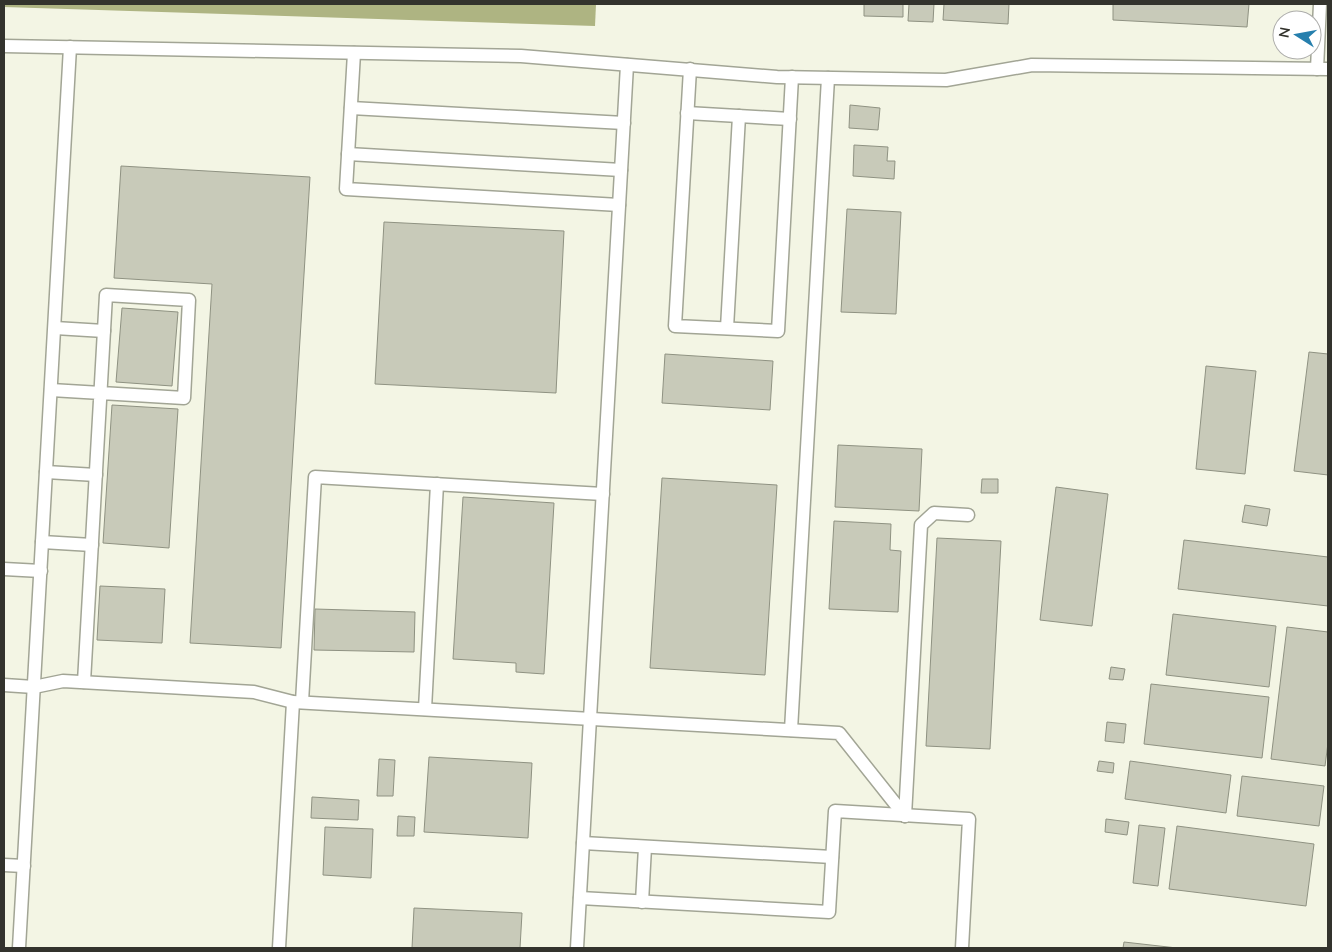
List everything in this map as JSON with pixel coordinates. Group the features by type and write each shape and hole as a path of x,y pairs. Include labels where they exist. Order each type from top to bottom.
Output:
{"lane":[{"path":"4,46 521,56 690,70 828,78 946,80 1032,65 1322,69 1320,4"},
{"path":"19,948 70,47"},
{"path":"354,52 346,189 619,205"},
{"path":"577,948 627,64"},
{"path":"690,70 675,326 778,332 792,77"},
{"path":"791,730 828,78"},
{"path":"350,108 624,123"},
{"path":"687,113 790,119"},
{"path":"727,328 739,116"},
{"path":"348,154 621,170"},
{"path":"51,390 101,393 184,398 189,300 106,295 101,393 84,682"},
{"path":"55,328 104,331"},
{"path":"46,472 96,475"},
{"path":"279,948 314,477 603,494"},
{"path":"425,709 437,484"},
{"path":"905,816 921,525 934,513 968,515"},
{"path":"42,542 92,545"},
{"path":"4,569 41,571"},
{"path":"4,685 34,687 63,681 84,682 254,692 297,702 839,733 905,816"},
{"path":"580,898 829,912 835,811 969,819 962,948"},
{"path":"583,843 832,857"},
{"path":"642,902 645,847"},
{"path":"4,865 24,866"}],"shaded area":[{"path":"4,4 596,4 595,26 4,7"}],"building":[{"path":"864,4 903,4 903,17 864,16"},
{"path":"909,4 934,4 933,22 908,21"},
{"path":"944,4 1009,4 1008,24 943,20"},
{"path":"1113,4 1249,4 1247,27 1113,20"},
{"path":"850,105 880,108 878,130 849,128"},
{"path":"854,145 888,147 887,161 895,161 894,179 853,176"},
{"path":"121,166 310,177 281,648 190,643 212,284 114,278"},
{"path":"847,209 901,212 896,314 841,312"},
{"path":"384,222 564,231 556,393 375,384"},
{"path":"122,308 178,312 172,386 116,382"},
{"path":"1309,352 1328,354 1328,475 1294,471"},
{"path":"665,354 773,361 770,410 662,403"},
{"path":"1206,366 1256,371 1245,474 1196,469"},
{"path":"112,405 178,409 169,548 103,543"},
{"path":"838,445 922,449 919,511 835,507"},
{"path":"662,478 777,485 765,675 650,668"},
{"path":"982,479 998,479 998,493 981,493"},
{"path":"1056,487 1108,494 1092,626 1040,620"},
{"path":"463,497 554,503 544,674 516,672 516,663 453,659"},
{"path":"1245,505 1270,509 1267,526 1242,522"},
{"path":"834,521 891,524 890,550 901,551 898,612 829,609"},
{"path":"937,538 1001,541 990,749 926,746"},
{"path":"1184,540 1328,557 1328,606 1178,589"},
{"path":"100,586 165,589 162,643 97,640"},
{"path":"315,609 415,612 414,652 314,650"},
{"path":"1173,614 1276,626 1269,687 1166,675"},
{"path":"1287,627 1328,632 1328,743 1325,766 1271,759"},
{"path":"1111,667 1125,669 1123,680 1109,679"},
{"path":"1151,684 1269,697 1262,758 1144,744"},
{"path":"1107,722 1126,724 1124,743 1105,741"},
{"path":"429,757 532,763 528,838 424,832"},
{"path":"379,759 395,760 393,796 377,796"},
{"path":"1099,761 1114,763 1113,773 1097,771"},
{"path":"1130,761 1231,775 1226,813 1125,799"},
{"path":"1242,776 1324,786 1319,826 1237,816"},
{"path":"312,797 359,800 358,820 311,818"},
{"path":"398,816 415,817 414,836 397,836"},
{"path":"1106,819 1129,822 1127,835 1105,832"},
{"path":"1139,825 1165,828 1158,886 1133,883"},
{"path":"1177,826 1314,844 1306,906 1169,889"},
{"path":"325,827 373,829 371,878 323,875"},
{"path":"414,908 522,913 520,948 412,948"},
{"path":"1124,942 1177,948 1123,948"}]}
